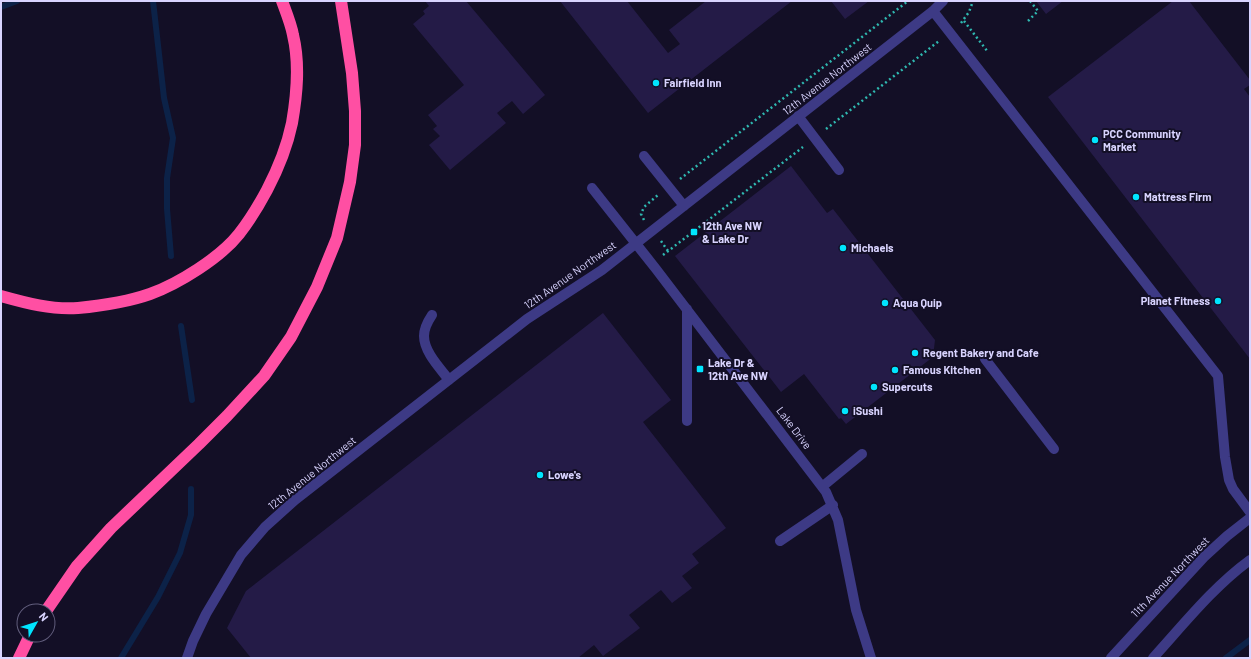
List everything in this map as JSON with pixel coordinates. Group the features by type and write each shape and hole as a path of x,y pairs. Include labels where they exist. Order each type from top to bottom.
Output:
{"highway":[{"path":"1,296 40,306 77,308 109,304 150,294 187,276 216,256 238,235 258,207 278,168 289,137 296,103 298,68 294,35 282,1"},
{"path":"52,603 77,566 111,528 216,428 264,376 291,337 317,287 337,238 350,182 355,145 355,111 352,73 341,1"},
{"path":"19,658 26,643"}],"street":[{"name":"12th Avenue Northwest","path":"187,658 193,641 224,581 241,555 265,527 295,500 527,319 602,270 933,11 943,1"},
{"path":"933,11 1218,376 1225,457 1229,480 1233,489 1250,512"},
{"path":"798,116 839,170"},
{"path":"644,156 684,206"},
{"name":"Lake Drive","path":"592,188 823,486 838,520 856,610 871,658"},
{"path":"687,309 687,421"},
{"path":"432,315 426,325 424,336 427,347 449,380"},
{"path":"985,359 1054,449"},
{"path":"823,486 862,454"},
{"path":"780,541 832,505"},
{"name":"11th Avenue Northwest","path":"1111,658 1204,557 1250,518"},
{"path":"1154,658 1207,599 1225,581 1250,560"}],"path":[{"path":"643,218 641,214 644,207 908,1"},
{"path":"1028,21 1038,10 1030,1"},
{"path":"964,20 988,52"}],"building":[{"path":"425,1 466,1 545,95 523,114 512,101 497,113 506,123 450,170 429,145 440,136 433,129 437,126 428,115 464,85 413,24 425,14 423,11 429,6"},
{"name":"Fairfield Inn","path":"560,1 627,1 668,53 680,44 669,30 706,1 792,1 648,113"},
{"path":"831,1 869,1 845,19"},
{"path":"1036,1 1063,1 1046,14"},
{"path":"1173,1 1189,1 1250,80 1250,85 1244,89 1250,97 1250,359 1048,97"},
{"path":"791,166 827,213 833,209 935,340 933,357 846,424 841,418 839,419 804,374 781,392 675,256"},
{"name":"Lowe's","path":"603,313 671,400 643,422 726,528 692,554 699,563 682,576 692,588 672,603 661,590 629,615 640,628 603,656 594,645 578,658 251,658 227,628 246,591"}],"waterway":[{"path":"1,7 17,1"},
{"path":"153,1 164,98 173,138 167,178 167,209 171,256"},
{"path":"181,326 192,400"},
{"path":"121,658 158,597 180,553 191,515 191,489"},
{"path":"1226,658 1250,640"}],"place":[{"name":"Fairfield Inn","path":"656,83"},
{"name":"PCC Community Market","path":"1095,140"},
{"name":"Mattress Firm","path":"1136,197"},
{"name":"12th Ave NW & Lake Dr","path":"694,232"},
{"name":"Michaels","path":"843,248"},
{"name":"Planet Fitness","path":"1218,301"},
{"name":"Aqua Quip","path":"885,303"},
{"name":"Regent Bakery and Cafe","path":"915,353"},
{"name":"Lake Dr & 12th Ave NW","path":"700,369"},
{"name":"Famous Kitchen","path":"895,370"},
{"name":"Supercuts","path":"874,387"},
{"name":"iSushi","path":"845,411"},
{"name":"Lowe's","path":"540,475"}]}
